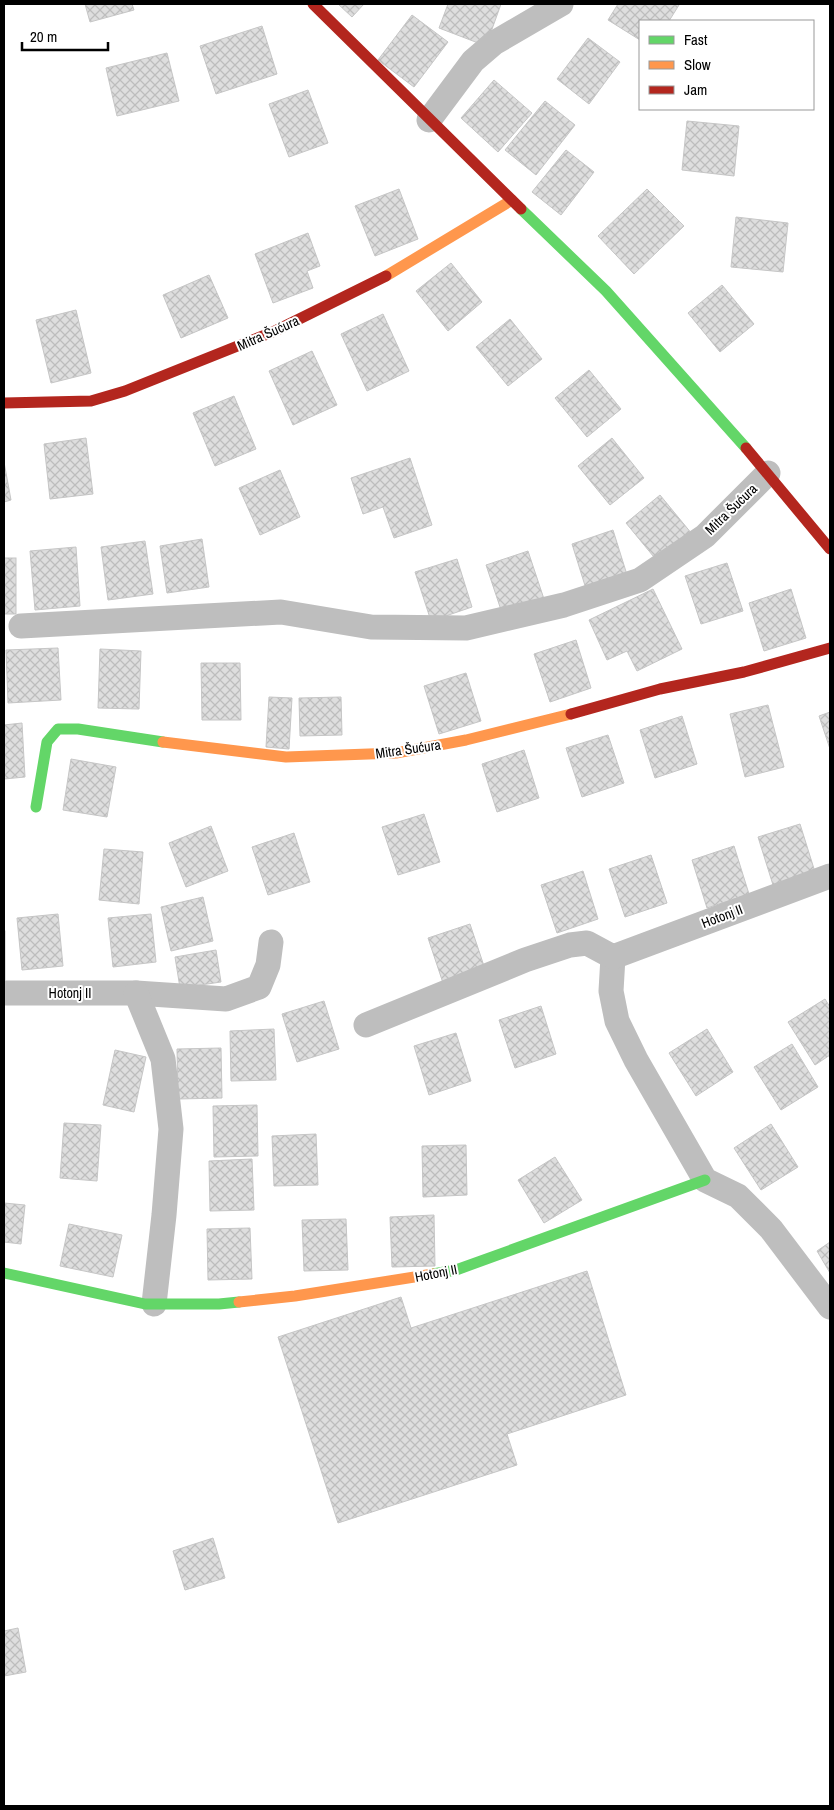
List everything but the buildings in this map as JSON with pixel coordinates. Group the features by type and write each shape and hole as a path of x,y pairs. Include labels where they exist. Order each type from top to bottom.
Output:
{"street":[{"name":"Mitra Šućura","path":"312,4 606,291 768,473 830,549"},
{"path":"429,120 473,62 487,49 560,4"},
{"name":"Mitra Šućura","path":"4,403 91,401 151,381 275,331 377,282 512,200"},
{"name":"Mitra Šućura","path":"21,626 281,612 371,627 466,628 564,605 640,580 704,536 768,473"},
{"name":"Mitra Šućura","path":"36,807 47,742 58,729 78,729 163,742 286,757 396,754 466,740 660,689 744,672 830,648"},
{"name":"Hotonj II","path":"613,957 830,876"},
{"name":"Hotonj II","path":"4,992 136,993 226,999 259,987 268,965 271,942"},
{"path":"366,1024 525,960 570,945 587,943 613,957 611,991 617,1021 636,1060 705,1180 738,1196 771,1229 830,1307"},
{"path":"136,993 163,1059 171,1128 154,1304"},
{"name":"Hotonj II","path":"4,1273 145,1304 219,1304 295,1296 456,1270 705,1180"}],"traffic: fast":[{"path":"521,209 606,291 746,448"},
{"path":"36,807 47,742 58,729 78,729 163,742"},
{"path":"433,1274 456,1270 705,1180"},
{"path":"4,1273 145,1304 219,1304 239,1302"}],"traffic: slow":[{"path":"386,276 512,200"},
{"path":"163,742 286,757 396,753 466,740 571,714"},
{"path":"239,1302 295,1296 433,1274"}],"traffic: jam":[{"path":"313,4 521,209"},
{"path":"4,403 91,401 125,391 275,331 386,276"},
{"path":"746,448 830,549"},
{"path":"571,714 660,689 744,672 830,648"}]}
